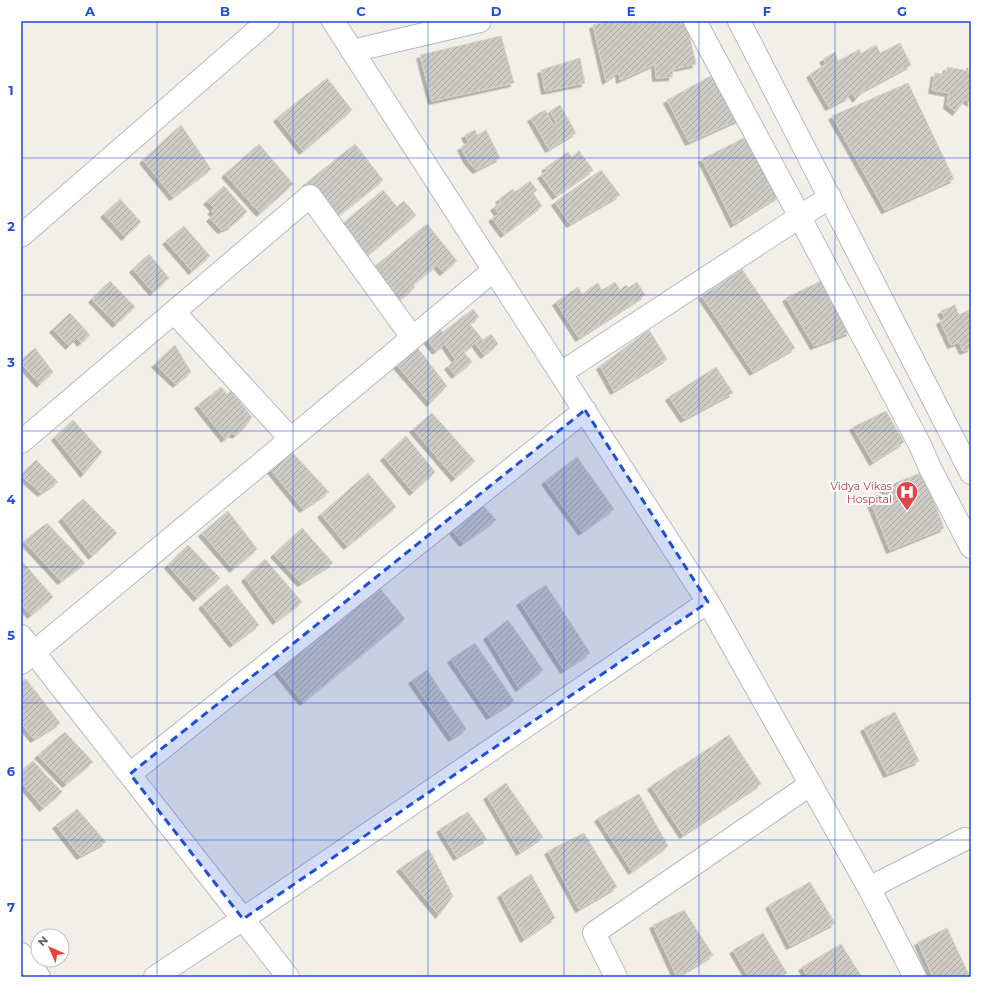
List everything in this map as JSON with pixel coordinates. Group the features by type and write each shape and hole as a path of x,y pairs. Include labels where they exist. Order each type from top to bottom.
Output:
{"street":[{"path":"21,236 268,21"},
{"path":"333,21 708,602 869,888 915,977"},
{"path":"352,51 480,21"},
{"path":"695,21 920,445 930,468 971,547"},
{"path":"739,21 969,466 930,468"},
{"path":"21,442 310,196 412,337"},
{"path":"561,373 830,197"},
{"path":"288,977 130,774 25,650 290,439 494,270"},
{"path":"174,312 290,439"},
{"path":"130,774 584,410"},
{"path":"155,977 244,919 708,602"},
{"path":"616,977 594,933 811,784"},
{"path":"869,888 965,839"},
{"path":"21,954 38,977"}],"highlighted area":[{"path":"585,410 708,602 243,919 130,774"}],"building":[{"path":"609,21 686,21 696,64 673,69 672,77 656,78 655,64 620,80 619,72 606,81 593,25"},
{"path":"501,36 514,83 432,101 420,55"},
{"path":"900,43 911,65 864,90 856,99 852,93 848,97 829,107 810,74 826,64 823,59 835,52 838,61 860,49 860,54 876,45 880,53"},
{"path":"580,58 585,83 545,91 541,70"},
{"path":"971,64 971,103 965,99 956,112 947,105 949,93 932,90 935,73 945,75 947,67 969,71"},
{"path":"716,73 740,119 689,142 667,100"},
{"path":"327,78 352,110 303,151 277,118"},
{"path":"908,83 954,179 885,210 832,116"},
{"path":"560,105 576,133 549,149 531,118 545,110 554,126 557,124 550,111"},
{"path":"181,125 211,169 173,197 143,160"},
{"path":"475,130 477,135 486,130 500,158 476,170 468,161 461,147 469,143 465,135"},
{"path":"748,136 779,196 734,224 702,159"},
{"path":"259,144 293,184 260,213 225,174"},
{"path":"355,144 383,180 334,219 306,183"},
{"path":"579,151 593,170 556,196 541,175 547,171 545,168 568,152 572,157"},
{"path":"601,170 620,195 570,224 555,202"},
{"path":"530,181 537,190 533,193 542,206 504,234 492,218 499,214 494,207 501,202 499,199 513,189 515,192"},
{"path":"224,186 247,212 231,226 221,230 210,218 215,213 211,211 214,208 207,201"},
{"path":"383,190 397,207 404,201 416,215 364,258 338,227"},
{"path":"120,199 141,222 125,237 104,214"},
{"path":"427,224 457,261 443,272 437,265 413,284 415,287 400,300 374,267"},
{"path":"184,226 210,256 192,271 166,241"},
{"path":"149,254 169,278 153,292 133,269"},
{"path":"742,269 795,348 753,372 702,296"},
{"path":"825,279 850,332 814,346 786,298"},
{"path":"110,281 135,307 116,324 92,299"},
{"path":"615,282 620,290 626,285 628,288 637,282 645,295 579,338 556,302 578,287 582,294 598,283 602,290"},
{"path":"955,305 959,315 971,309 971,348 963,351 959,342 951,345 940,321 945,318 941,311"},
{"path":"473,309 479,317 470,324 483,340 491,334 498,344 484,355 475,343 464,352 472,362 455,375 448,366 456,360 445,344 436,351 425,337 438,327 443,332"},
{"path":"70,313 90,335 81,343 77,338 69,346 53,329"},
{"path":"649,330 667,359 614,391 600,366"},
{"path":"175,345 191,372 176,384 155,364"},
{"path":"416,346 447,386 430,403 395,363"},
{"path":"35,348 53,372 40,384 21,363 21,360"},
{"path":"716,367 733,393 684,419 669,397"},
{"path":"221,387 227,394 231,391 252,417 245,427 236,435 232,433 225,439 198,405"},
{"path":"886,411 904,442 873,462 853,427"},
{"path":"432,413 475,461 455,478 413,429"},
{"path":"73,420 102,452 84,474 55,437"},
{"path":"406,436 435,472 413,492 384,457"},
{"path":"291,451 329,492 303,509 271,470"},
{"path":"577,457 614,509 582,532 545,481"},
{"path":"36,460 58,482 41,493 21,475"},
{"path":"923,472 944,528 890,550 870,500 886,494 883,488"},
{"path":"368,473 396,507 347,546 321,514"},
{"path":"83,499 117,533 92,556 62,518"},
{"path":"481,503 496,520 463,543 450,527"},
{"path":"228,511 257,549 233,569 202,533"},
{"path":"47,523 85,563 61,581 24,541"},
{"path":"302,528 333,563 301,583 274,554"},
{"path":"188,545 220,578 197,598 168,565"},
{"path":"265,559 302,602 276,621 245,578"},
{"path":"21,560 53,597 31,615 21,604"},
{"path":"227,584 259,625 233,644 202,605"},
{"path":"546,585 590,653 564,670 520,602"},
{"path":"379,587 405,619 303,702 277,670"},
{"path":"508,620 543,670 519,688 487,636"},
{"path":"475,643 514,701 490,716 451,659"},
{"path":"427,670 466,729 452,738 412,680"},
{"path":"26,679 60,723 34,739 21,723 21,682"},
{"path":"895,712 919,761 887,774 864,728"},
{"path":"65,732 93,762 66,784 38,755"},
{"path":"729,735 761,784 683,835 651,786"},
{"path":"33,761 62,792 43,808 21,782 21,771"},
{"path":"506,783 543,837 520,852 487,796"},
{"path":"639,794 668,846 632,871 598,818"},
{"path":"77,809 106,842 80,856 56,825"},
{"path":"468,812 487,839 457,857 440,829"},
{"path":"584,833 617,887 579,909 548,851"},
{"path":"429,849 453,896 439,915 400,868"},
{"path":"531,874 555,918 524,939 501,894"},
{"path":"810,882 835,923 790,946 769,905"},
{"path":"684,910 713,955 677,977 653,925"},
{"path":"947,928 970,977 933,977 918,942"},
{"path":"763,933 787,973 779,977 749,977 733,950"},
{"path":"841,944 862,977 808,977 802,967"}],"place":[{"name":"Vidya Vikas Hospital","path":"907,512"}]}
